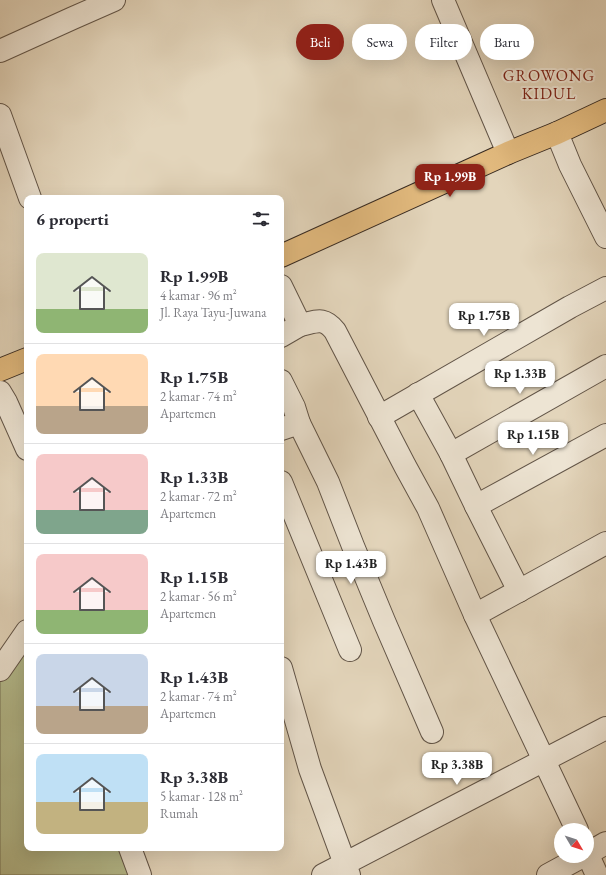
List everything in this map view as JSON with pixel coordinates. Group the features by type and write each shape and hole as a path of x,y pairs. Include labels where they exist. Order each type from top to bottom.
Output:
{"main road":[{"path":"284,255 606,110"},
{"path":"0,370 24,360"}],"street":[{"path":"0,51 71,9 114,0"},
{"path":"443,0 508,153"},
{"path":"0,115 29,195"},
{"path":"557,133 570,165 606,237"},
{"path":"379,417 570,306 606,288"},
{"path":"284,292 300,324"},
{"path":"284,334 300,324 320,320 330,325 335,331 428,508 475,615 574,823"},
{"path":"451,454 606,366"},
{"path":"284,387 294,407 290,426 328,482 384,621 432,732"},
{"path":"418,394 451,454 519,591"},
{"path":"3,397 24,442"},
{"path":"476,506 606,435"},
{"path":"284,489 350,650"},
{"path":"475,615 606,543"},
{"path":"0,670 24,639"},
{"path":"284,678 310,769 347,869"},
{"path":"323,875 347,869 606,728"},
{"path":"594,850 606,843"},
{"path":"131,851 140,875"},
{"path":"548,875 570,863"},
{"path":"591,863 597,875"}],"green space":[{"path":"24,647 24,851 121,851 132,875 0,875 0,670"}],"district":[{"name":"GROWONG KIDUL","path":"549,84"}]}
